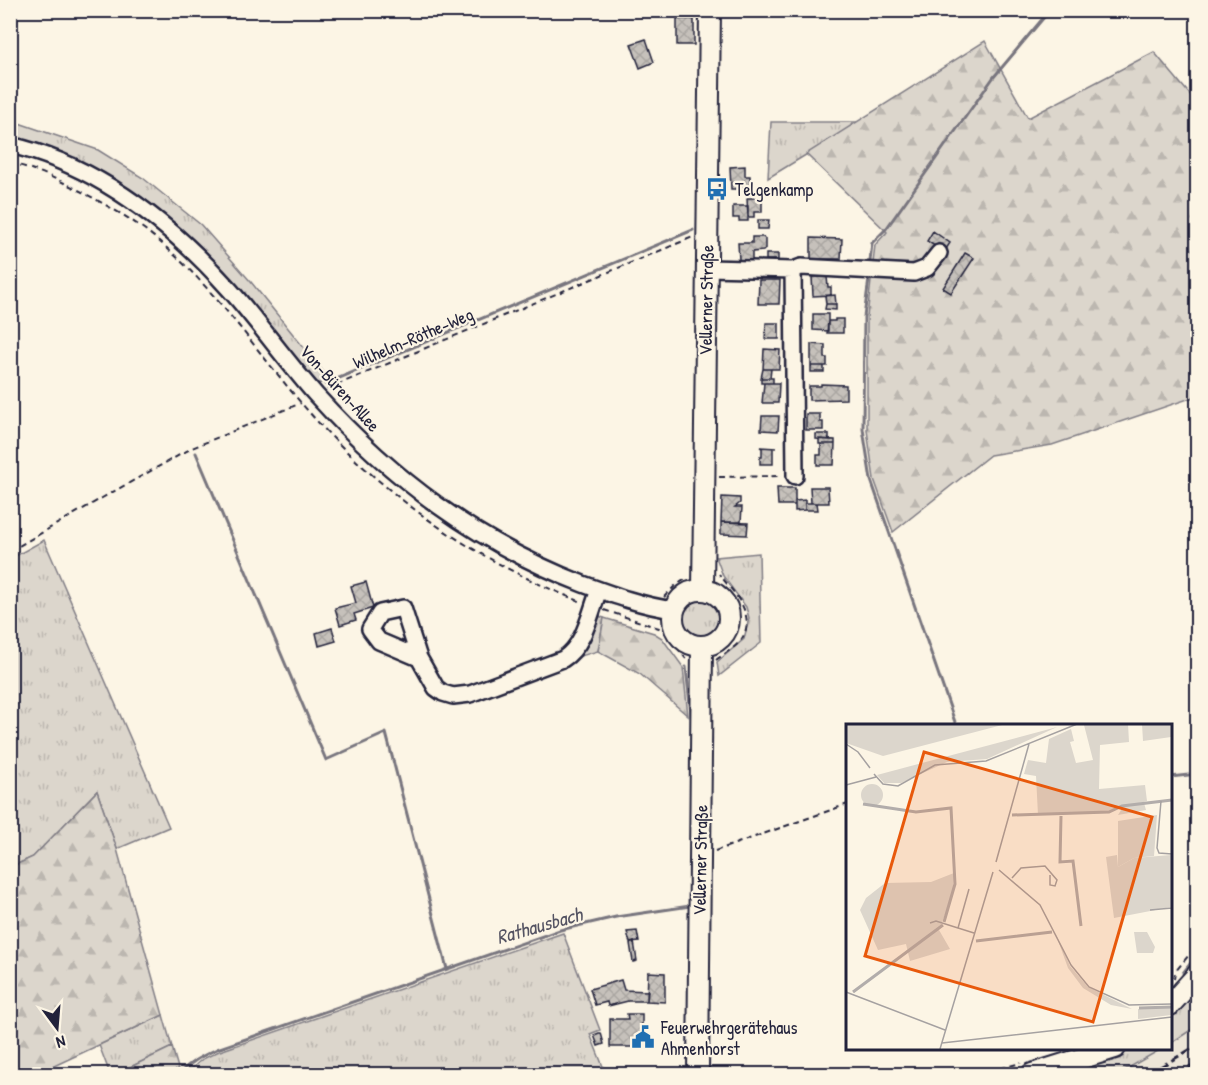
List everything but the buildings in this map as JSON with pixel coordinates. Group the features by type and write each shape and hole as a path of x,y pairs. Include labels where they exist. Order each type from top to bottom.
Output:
{"main road":[{"name":"Vellerner Straße","path":"703,582 710,10"},
{"path":"703,582 726,604 729,623 726,632 719,639 696,653 693,645 679,635 667,609 694,591 703,582"},
{"name":"Vellerner Straße","path":"696,653 700,852 698,1074"},
{"path":"1172,994 1197,974"},
{"path":"1032,1074 1109,1049"}],"street":[{"name":"Von-Büren-Allee","path":"10,145 70,166 120,192 153,215 191,248 231,291 315,394 386,466 424,497 470,528 558,574 599,590 667,609"},
{"path":"707,268 793,270 801,267 914,273 927,268 939,253"},
{"path":"793,270 795,476"},
{"path":"419,658 436,688 443,693 453,696 470,694 571,653 578,646 599,590"}],"path":[{"name":"Wilhelm-Röthe-Weg","path":"10,551 192,448 302,402 315,394 696,235 707,234"},
{"path":"704,477 795,476"},
{"path":"696,653 684,658 666,633 659,628 658,619 667,609 662,598 692,575 703,582 718,574 745,609 747,620 742,639 715,661"},
{"path":"700,852 712,852 846,805"},
{"path":"1172,989 1175,972 1197,944"}],"shaded area":[{"path":"1197,1026 1197,1074 1118,1074 1161,1049 1172,1049 1172,1042"}],"green space":[{"path":"985,41 1028,118 1154,52 1197,103 1197,396 1052,445 990,455 893,532 874,479 867,430 867,317 875,245 887,232 806,154"},
{"path":"10,120 98,150 143,178 201,225 251,282 329,379 316,385 229,279 194,241 136,195 11,139"},
{"path":"771,122 860,122 768,178"},
{"path":"44,540 169,827 117,849 97,791 33,857 11,867 10,559"},
{"path":"759,553 761,643 719,676 717,662 744,639 749,618 746,607 723,576 716,557"},
{"path":"702,597 710,598 716,603 721,609 721,625 716,631 710,636 702,637 694,636 688,631 683,625 682,617 683,609 688,603 694,598"},
{"path":"594,614 604,618 598,651 581,656"},
{"path":"604,618 654,633 662,638 683,667 688,716 640,674 598,651"},
{"path":"97,791 117,849 163,1015 37,1074 11,1074 11,867 33,857"},
{"path":"563,933 600,1030 590,1034 606,1074 186,1074 201,1060 217,1052"},
{"path":"1197,986 1197,1026 1172,1042 1172,1015"},
{"path":"163,1015 172,1047 116,1074 110,1074 99,1045"},
{"path":"172,1047 178,1068 172,1074 116,1074"},
{"path":"1126,1049 1161,1049 1118,1074 1054,1074 1083,1066"}],"waterway":[{"path":"870,261 872,243 886,229 993,78 1050,10"},
{"path":"325,384 693,230"},
{"path":"869,279 864,317 863,429 871,480 956,724"},
{"path":"196,453 326,760 386,733 447,969"},
{"name":"Rathausbach","path":"686,667 692,722"},
{"path":"1172,777 1198,774"},
{"name":"Rathausbach","path":"179,1074 196,1060 217,1049 560,930 616,917 690,906 690,863"},
{"path":"1183,973 1198,954"}],"railway":[{"path":"1148,1074 1198,1045"},
{"path":"1177,1074 1198,1062"}],"place":[{"name":"Telgenkamp","path":"717,189"},
{"name":"Feuerwehrgerätehaus Ahmenhorst","path":"643,1037"}]}
